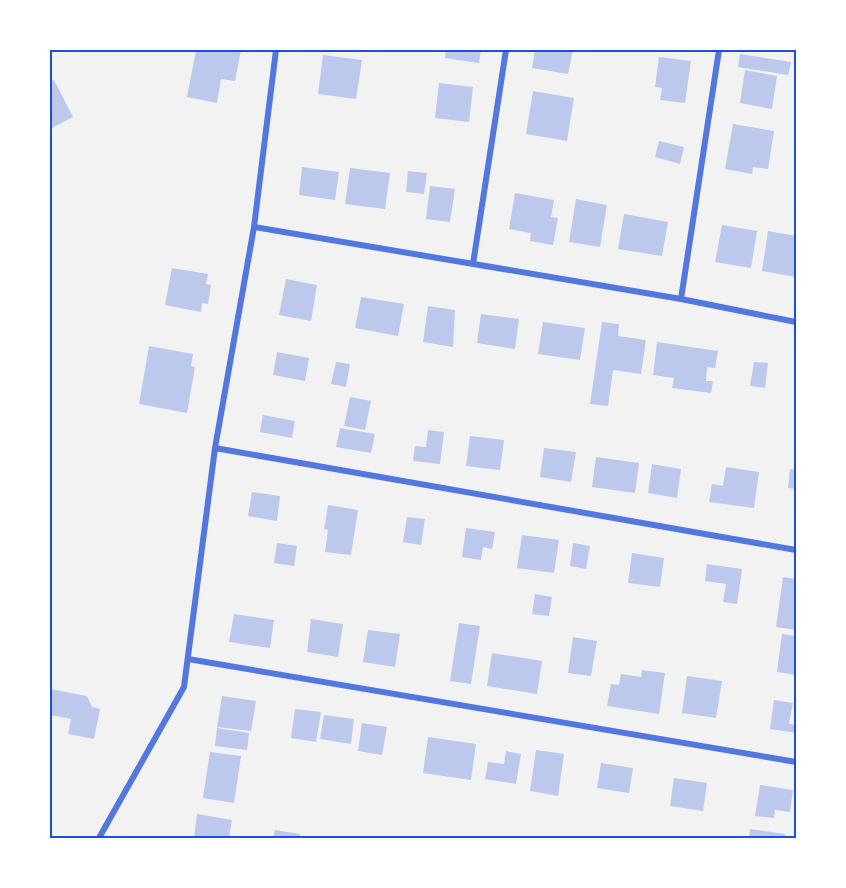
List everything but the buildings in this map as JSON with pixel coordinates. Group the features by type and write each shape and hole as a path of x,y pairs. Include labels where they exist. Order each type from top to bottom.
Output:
{"street":[{"path":"99,838 184,687 215,448 254,226 276,50"},
{"path":"473,264 506,50"},
{"path":"681,299 719,50"},
{"path":"254,226 681,299 796,322"},
{"path":"215,448 796,550"},
{"path":"188,659 796,762"}]}
